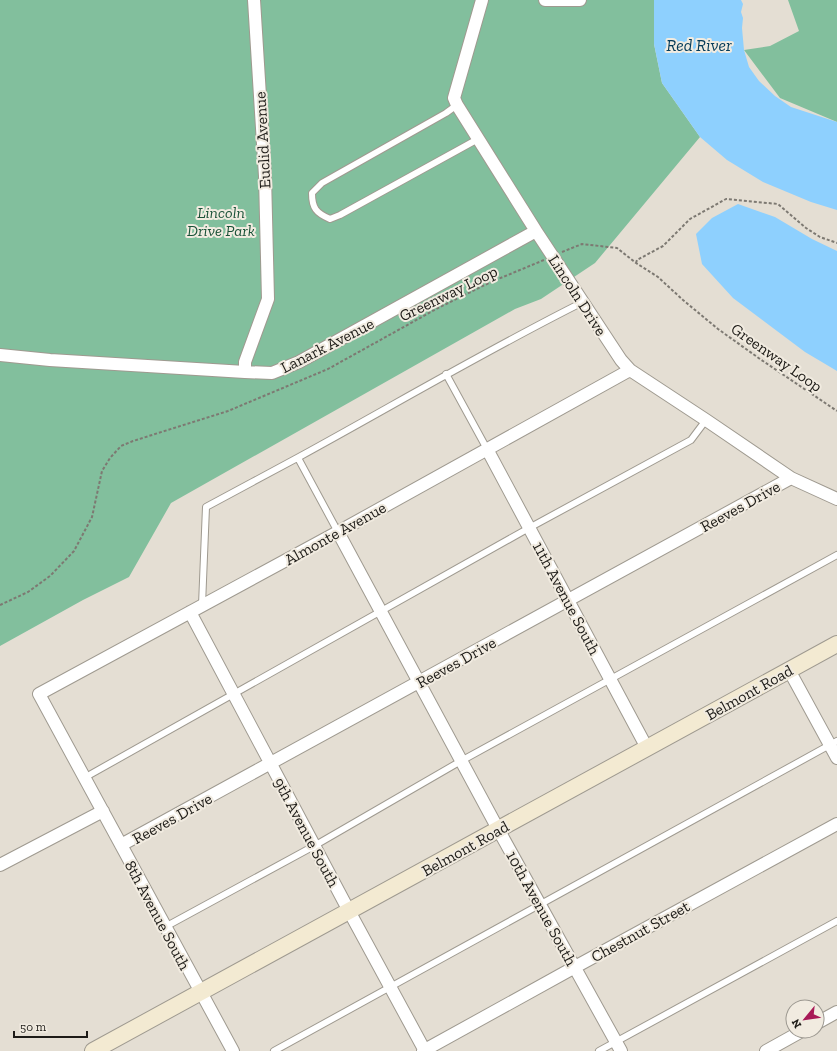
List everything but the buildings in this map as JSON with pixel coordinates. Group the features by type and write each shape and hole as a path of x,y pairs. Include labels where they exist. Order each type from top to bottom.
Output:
{"street":[{"name":"Euclid Avenue","path":"245,372 246,362 268,300 265,176 254,0"},
{"path":"457,105 454,98 482,0"},
{"path":"546,0 580,0"},
{"name":"Lincoln Drive","path":"457,105 536,231 621,360 630,370 791,478 837,499"},
{"name":"Lanark Avenue","path":"0,355 50,360 245,372 272,372 298,362 536,231"},
{"name":"Almonte Avenue","path":"39,694 338,532 630,370"},
{"name":"11th Avenue South","path":"487,449 647,748"},
{"name":"Reeves Drive","path":"120,845 791,478"},
{"name":"10th Avenue South","path":"338,532 498,829 619,1046"},
{"name":"9th Avenue South","path":"190,612 424,1051"},
{"name":"Belmont Road","path":"93,1051 837,644"},
{"path":"789,670 834,743 837,758"},
{"name":"8th Avenue South","path":"39,694 233,1051"},
{"path":"0,865 103,811"},
{"name":"Chestnut Street","path":"424,1051 574,967 837,824"},
{"path":"825,1019 837,1012"},
{"path":"766,1051 788,1039"}],"lane":[{"path":"457,105 446,113 322,183 312,193 312,203 320,214 330,219 340,215 478,139"},
{"path":"202,606 206,506 298,458 446,374 583,302"},
{"path":"446,374 487,449"},
{"path":"84,778 529,528 691,440 706,420"},
{"path":"298,458 338,532"},
{"path":"165,927 314,846 461,761 837,555"},
{"path":"274,1051 834,743"},
{"path":"599,1051 619,1046 837,920"}],"path":[{"path":"636,263 637,260 663,246 690,219 726,199 778,204 806,228 820,237 837,243"},
{"name":"Greenway Loop","path":"0,605 28,592 50,576 74,551 92,517 102,471 110,458 121,446 228,411 328,369 438,308 491,282 524,270 582,244 617,248 636,263 658,277 718,329 766,364 837,411"}],"green space":[{"name":"Lincoln Drive Park","path":"0,0 654,0 654,44 662,83 700,137 595,263 541,299 515,309 171,503 129,577 83,600 0,646"},
{"path":"788,0 837,0 837,122 780,98 744,50 770,46 799,31"}],"water":[{"name":"Red River","path":"654,0 741,0 743,4 741,12 743,18 742,28 744,50 749,67 759,81 775,96 791,107 837,122 837,210 811,202 763,182 727,160 700,137 662,83 654,44"},
{"path":"738,204 775,217 812,239 837,251 837,371 805,352 733,298 702,264 696,234 712,218"}]}
